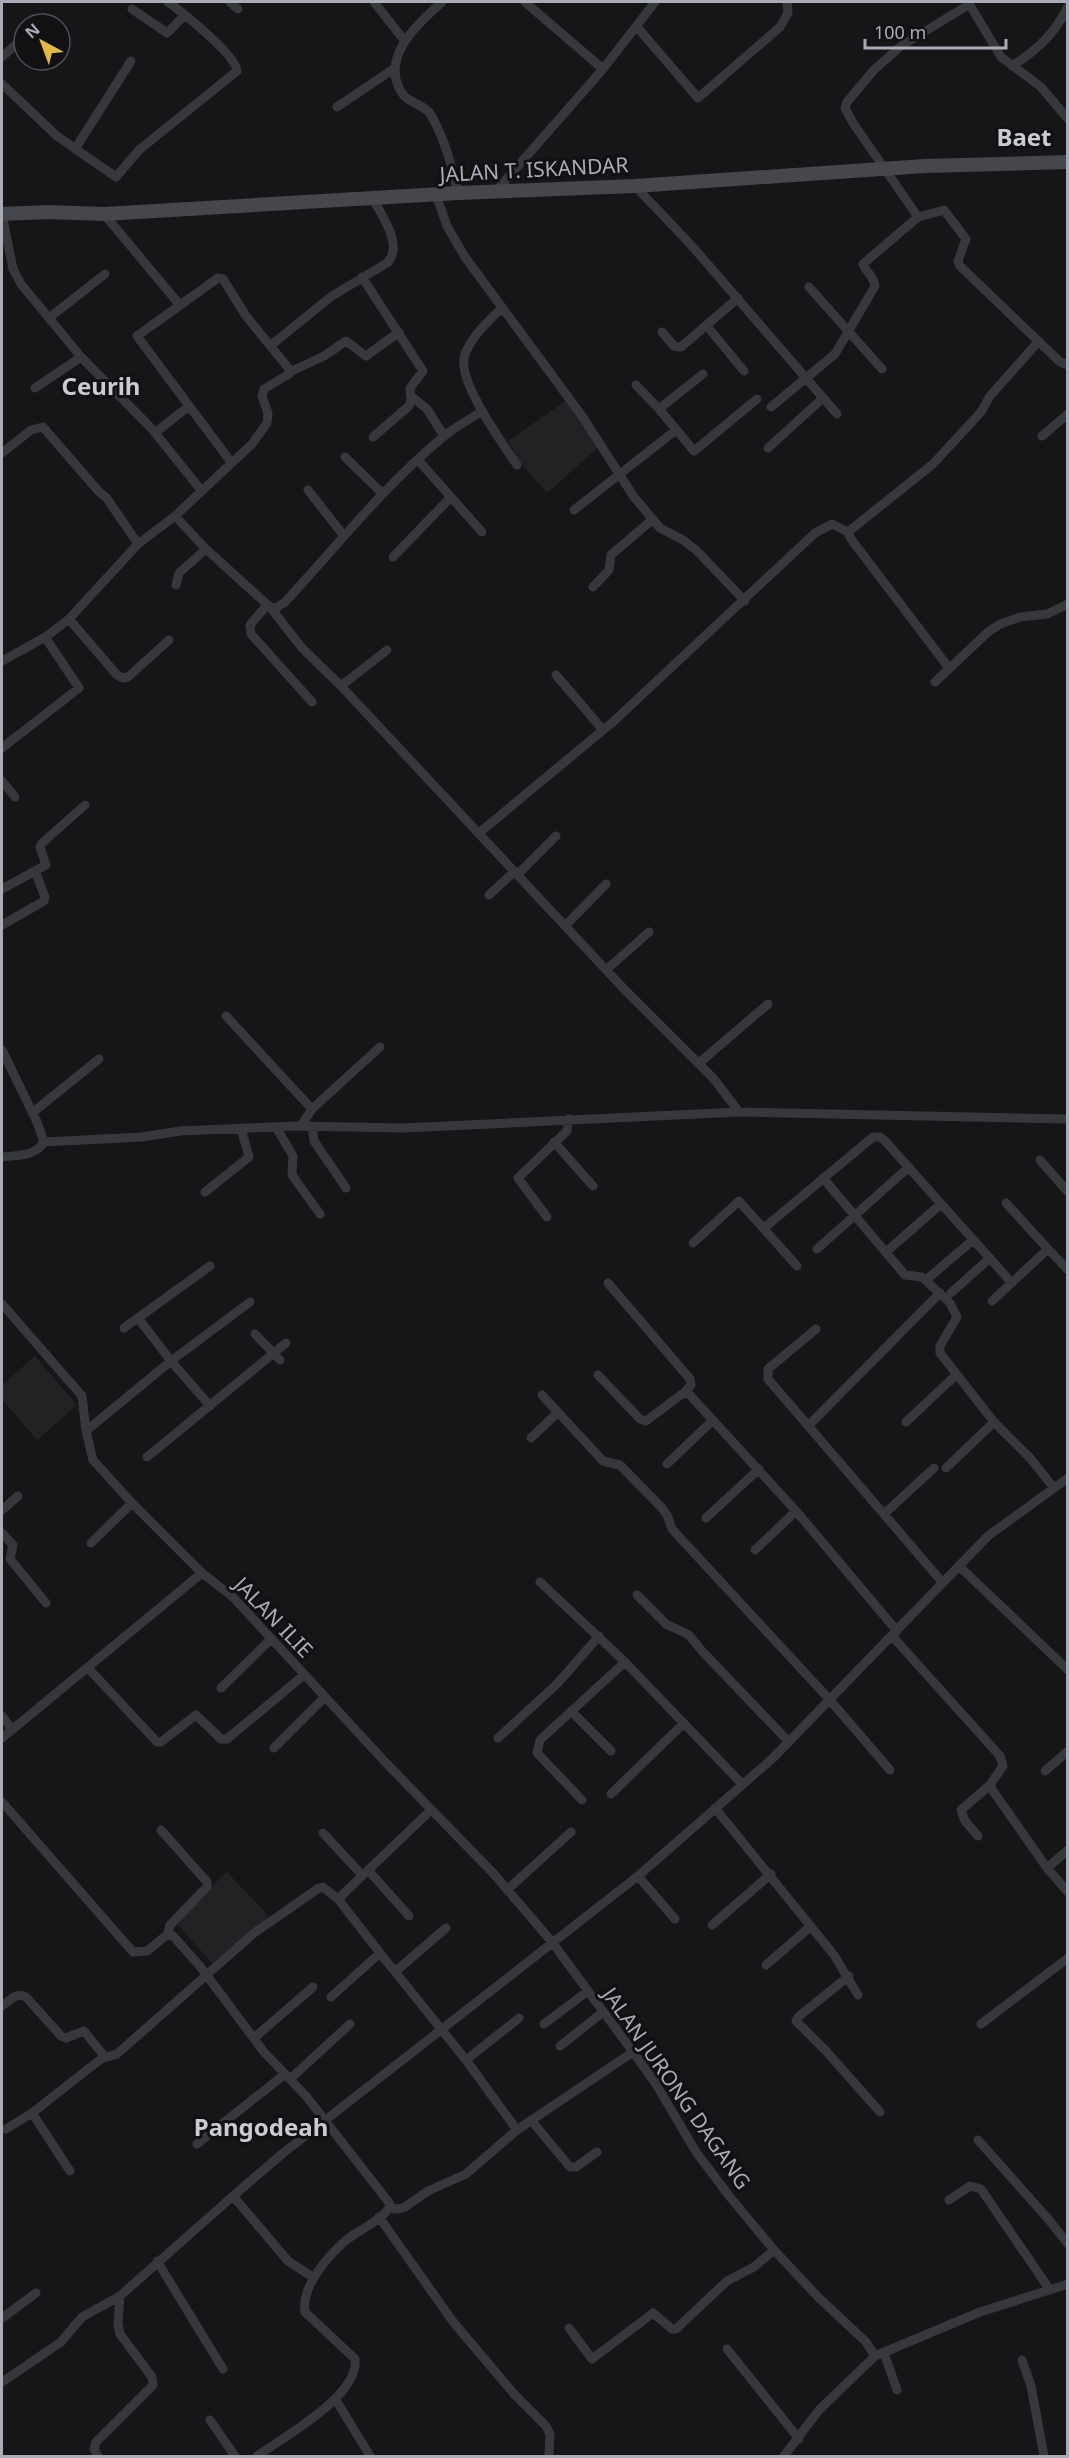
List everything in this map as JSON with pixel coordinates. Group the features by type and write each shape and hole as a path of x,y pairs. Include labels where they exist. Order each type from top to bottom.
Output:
{"street":[{"path":"2,84 57,136 116,177 139,150 236,73 237,65 221,48 168,2"},
{"path":"230,2 238,9"},
{"path":"374,2 404,40"},
{"path":"337,107 394,68 404,40 442,2"},
{"path":"525,2 603,69"},
{"path":"496,191 603,69 655,2"},
{"path":"637,27 698,98 780,27 788,13 787,2"},
{"path":"918,217 845,108 847,102 874,70 901,46 969,3 1001,57 1041,87 1067,119"},
{"path":"1012,66 1037,50 1062,19 1068,6"},
{"path":"132,9 167,33 185,15"},
{"path":"75,149 130,61"},
{"path":"394,68 403,95 431,114 449,154 458,193"},
{"name":"JALAN T. ISKANDAR","path":"2,214 48,212 105,214 458,193 635,186 925,166 1068,162"},
{"path":"635,186 738,298 837,414"},
{"path":"436,195 447,226 465,257 582,416 619,473 653,519 665,533 683,540 696,550 745,601"},
{"path":"270,346 332,296 387,263 394,252 388,228 373,199"},
{"path":"771,407 835,354 875,286 874,280 866,272 863,264 918,217 944,210 966,240 958,261 968,277 992,295 1059,362 1068,365"},
{"path":"2,214 16,277 81,357 155,433 201,490"},
{"path":"105,214 178,304"},
{"path":"49,318 105,274"},
{"path":"362,277 423,371 410,387 411,396 408,406 373,437"},
{"path":"231,462 137,336 215,279 223,279 246,316 290,372"},
{"path":"809,287 882,369"},
{"path":"662,332 674,346 681,347 738,298"},
{"path":"502,308 483,327 465,354 463,362 465,374 481,412 517,465"},
{"path":"707,326 744,370"},
{"path":"2,661 45,637 69,619 138,544 175,516 252,444 267,423 268,413 262,396 264,389 290,372 324,356 346,341 366,356 399,332"},
{"path":"848,532 933,464 981,412 990,396 1040,341"},
{"path":"35,388 81,357"},
{"path":"659,409 703,374"},
{"path":"636,386 659,409 694,451 758,399"},
{"path":"411,396 427,409 444,436"},
{"path":"768,448 823,398"},
{"path":"155,433 189,406"},
{"path":"268,606 276,608 285,603 383,494 444,436 481,412"},
{"path":"1042,436 1068,414"},
{"path":"2,438 5,450 34,428 43,426 100,493 106,496 138,544"},
{"path":"574,510 676,430"},
{"path":"345,457 383,494"},
{"path":"418,460 482,532"},
{"path":"308,490 344,536"},
{"path":"393,557 451,497"},
{"path":"175,516 206,549 268,606 302,648 341,686 606,970 714,1079 739,1112"},
{"path":"593,587 609,570 611,555 653,519"},
{"path":"479,833 603,730 823,528 832,524 848,532 949,668"},
{"path":"176,585 179,573 206,549"},
{"path":"268,606 250,625 251,634 312,702"},
{"path":"935,682 988,632 1000,624 1020,617 1047,614 1068,606"},
{"path":"69,619 117,675 123,678 128,678 169,640"},
{"path":"2,748 80,688 45,637"},
{"path":"341,686 387,650"},
{"path":"556,675 603,730"},
{"path":"2,781 15,797"},
{"path":"2,889 46,865 40,847 42,843 85,805"},
{"path":"489,895 556,836"},
{"path":"2,925 44,901 45,897 35,871"},
{"path":"566,925 606,884"},
{"path":"606,970 649,932"},
{"path":"699,1063 768,1005"},
{"path":"226,1016 312,1109"},
{"path":"301,1126 312,1109 381,1047"},
{"path":"2,1050 44,1142"},
{"path":"32,1113 99,1059"},
{"path":"44,1142 276,1126 404,1128 739,1112 1068,1119"},
{"path":"548,1217 518,1178 567,1131 569,1119"},
{"path":"276,1126 293,1156 292,1175 320,1214"},
{"path":"312,1126 314,1141 346,1188"},
{"path":"205,1192 249,1158 241,1128"},
{"path":"764,1228 873,1137 880,1137 1011,1282"},
{"path":"2,1157 32,1153 39,1150 44,1142"},
{"path":"554,1142 593,1186"},
{"path":"1040,1160 1068,1192"},
{"path":"817,1249 909,1167"},
{"path":"823,1178 905,1275 922,1277 950,1303 957,1317 940,1346 940,1353 994,1422 1030,1458 1054,1488"},
{"path":"693,1243 739,1201 797,1266"},
{"path":"1006,1203 1068,1270"},
{"path":"886,1252 941,1204"},
{"path":"926,1280 973,1240"},
{"path":"992,1301 1048,1249"},
{"path":"951,1293 990,1258"},
{"path":"124,1328 210,1266"},
{"path":"598,1375 640,1419 646,1421 685,1392 692,1382 608,1283"},
{"path":"808,1425 940,1293"},
{"path":"86,1431 171,1361 249,1302"},
{"name":"JALAN ILIE","path":"2,1306 82,1396 86,1431 93,1461 202,1573 233,1597 507,1890 552,1942"},
{"path":"138,1318 210,1406"},
{"path":"816,1329 768,1369 766,1374 768,1379 943,1583"},
{"path":"255,1334 276,1357"},
{"path":"147,1457 276,1357 286,1342"},
{"path":"906,1422 956,1375"},
{"path":"685,1392 796,1511 895,1633 1000,1756 1002,1770 990,1785 961,1810 965,1821 978,1836"},
{"path":"542,1395 603,1461 620,1466 661,1507 672,1529 830,1699 890,1770"},
{"path":"531,1438 558,1412"},
{"path":"667,1464 713,1420"},
{"path":"946,1467 994,1422"},
{"path":"884,1514 934,1468"},
{"path":"706,1518 759,1469"},
{"path":"2,2382 61,2342 82,2317 120,2296 157,2261 282,2154 325,2123 638,1876 788,1741 988,1536 1054,1488 1066,1482"},
{"path":"2,1510 18,1496"},
{"path":"91,1544 132,1503"},
{"path":"755,1550 796,1511"},
{"path":"2,1533 13,1545 10,1559 46,1603"},
{"path":"959,1566 1068,1670"},
{"path":"2,1738 11,1728 88,1668 202,1573"},
{"path":"540,1582 599,1636 742,1784"},
{"path":"637,1595 666,1624 689,1635 788,1741"},
{"path":"498,1738 557,1684 599,1636"},
{"path":"221,1688 271,1639"},
{"path":"582,1800 537,1753 540,1740 625,1662"},
{"path":"88,1668 157,1742 161,1742 196,1715 221,1739 227,1739 304,1675"},
{"path":"274,1748 325,1697"},
{"path":"571,1711 611,1750"},
{"path":"2,1716 11,1728"},
{"path":"611,1794 683,1724"},
{"path":"1046,1771 1068,1751"},
{"path":"990,1785 1047,1868 1068,1892"},
{"path":"2,1802 133,1952 147,1951 168,1934 170,1925 207,1887 207,1882 161,1830"},
{"path":"715,1808 811,1926 849,1976 858,1995"},
{"path":"338,1899 430,1810"},
{"path":"507,1890 571,1832"},
{"path":"323,1833 409,1916"},
{"path":"1047,1868 1068,1850"},
{"path":"712,1925 771,1874"},
{"path":"638,1876 675,1919"},
{"path":"3,2128 32,2113 105,2057 117,2054 254,1933 323,1887 338,1899 396,1971 466,2060 517,2130"},
{"path":"766,1965 811,1926"},
{"path":"396,1971 446,1928"},
{"path":"168,1934 173,1936 206,1975 254,2038 379,2189 390,2204 390,2208"},
{"name":"JALAN JURONG DAGANG","path":"552,1942 656,2084 696,2152 774,2250 818,2297 880,2354"},
{"path":"331,1997 380,1953"},
{"path":"981,2024 1068,1958"},
{"path":"849,1976 796,2021 880,2112"},
{"path":"254,2038 313,1987"},
{"path":"544,2024 588,1991"},
{"path":"2,2006 13,1997 21,1995 61,2036 66,2038 84,2031 105,2057"},
{"path":"560,2046 603,2012"},
{"path":"466,2060 519,2018"},
{"path":"197,2144 287,2077 350,2024"},
{"path":"257,2457 336,2400 354,2376 355,2359 305,2312 304,2304 314,2278 345,2241 390,2208 405,2207 428,2191 465,2174 517,2130 633,2052"},
{"path":"32,2113 70,2171"},
{"path":"531,2120 570,2167 576,2167 597,2152"},
{"path":"978,2140 1068,2244"},
{"path":"949,2200 970,2186 981,2189 1050,2290"},
{"path":"233,2196 288,2261 314,2278"},
{"path":"379,2217 454,2323 515,2395 546,2426 550,2434 549,2457"},
{"path":"569,2328 592,2359 653,2313 672,2329 676,2329 727,2282 754,2266 774,2250"},
{"path":"157,2261 224,2369"},
{"path":"784,2457 819,2410 880,2354 980,2312 1067,2286"},
{"path":"2,2318 36,2293"},
{"path":"98,2457 94,2449 96,2442 147,2394 153,2385 152,2377 120,2334 118,2324 120,2296"},
{"path":"727,2349 798,2439"},
{"path":"880,2354 897,2390"},
{"path":"1022,2360 1031,2386 1044,2457"},
{"path":"336,2400 370,2457"},
{"path":"210,2420 235,2457"}],"shaded area":[{"path":"567,400 602,444 547,493 520,462 508,441"},
{"path":"35,1356 77,1405 37,1440 2,1399 2,1385"},
{"path":"227,1872 269,1916 213,1964 174,1921"}],"district":[{"name":"Baet","path":"1024,136"},
{"name":"Ceurih","path":"101,385"},
{"name":"Pangodeah","path":"261,2126"}]}
